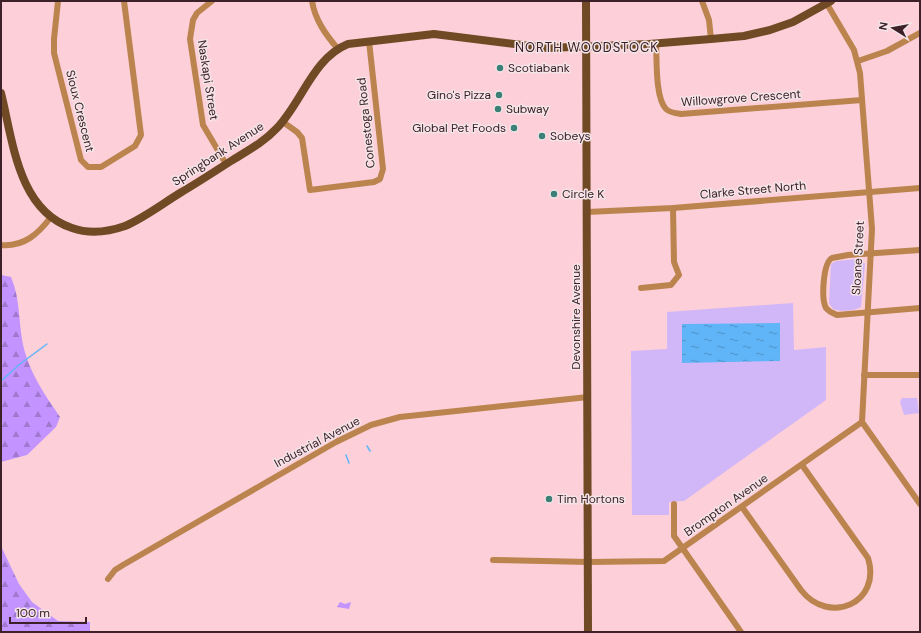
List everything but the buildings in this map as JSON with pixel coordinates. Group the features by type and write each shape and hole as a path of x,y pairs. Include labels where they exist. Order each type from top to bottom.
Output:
{"main road":[{"name":"Devonshire Avenue","path":"586,1 589,562 588,632"},
{"name":"Springbank Avenue","path":"1,93 26,185 37,204 51,217 66,226 84,231 97,232 114,229 135,221 265,140 283,122 319,67 328,56 350,43 446,34 534,47 586,47 712,39 744,36 770,30 793,22 829,2"}],"street":[{"name":"Sioux Crescent","path":"58,1 54,39 55,60 81,160 86,166 92,168 101,167 136,146 141,137 124,1"},
{"name":"Naskapi Street","path":"212,1 197,14 193,20 190,39 203,125 226,164"},
{"path":"312,1 318,20 338,49"},
{"path":"702,1 709,20 712,39"},
{"name":"Sloane Street","path":"829,2 852,46 858,61 870,192 872,222 862,422"},
{"path":"858,61 887,51 919,36"},
{"name":"Conestoga Road","path":"283,122 297,132 302,138 310,190 374,182 381,176 383,169 369,41"},
{"name":"Willowgrove Crescent","path":"656,43 659,97 664,107 670,112 683,114 862,100"},
{"name":"Clarke Street North","path":"587,212 673,208 920,188"},
{"path":"641,288 671,285 679,274 674,262 673,208"},
{"path":"1,245 18,244 33,237 51,217"},
{"path":"920,250 832,258 826,263 824,300 828,310 837,315 920,308"},
{"path":"864,375 920,375"},
{"name":"Industrial Avenue","path":"108,579 114,570 336,442 371,425 400,417 588,397"},
{"path":"862,422 920,504"},
{"name":"Brompton Avenue","path":"493,560 657,562 668,559 862,422"},
{"path":"742,507 801,590 811,601 830,608 846,607 853,603 863,595 869,583 871,568 868,558 802,465"},
{"path":"674,504 674,532 682,549 741,632"}],"green space":[{"path":"1,275 11,277 14,286 18,304 22,340 30,368 60,417 56,427 27,455 1,462"},
{"path":"1,546 19,584 32,602 58,621 90,622 90,632 1,632"},
{"path":"340,602 345,604 351,602 349,609 337,607"}],"shaded area":[{"path":"862,260 865,264 861,307 847,311 833,309 829,303 831,264 836,261"},
{"path":"793,303 794,350 826,347 826,400 684,501 669,502 669,515 632,515 631,351 667,349 667,312"},
{"path":"902,398 917,398 919,413 904,415 900,402"}],"water":[{"path":"780,323 780,361 682,363 682,324"}],"waterway":[{"path":"1,381 20,364 47,344"},
{"path":"367,446 370,451"},
{"path":"346,455 349,463"}],"place":[{"name":"Scotiabank","path":"500,68"},
{"name":"Gino's Pizza","path":"499,95"},
{"name":"Subway","path":"498,109"},
{"name":"Global Pet Foods","path":"514,128"},
{"name":"Sobeys","path":"542,136"},
{"name":"Circle K","path":"554,194"},
{"name":"Tim Hortons","path":"549,499"}],"district":[{"name":"NORTH WOODSTOCK","path":"587,47"}]}
